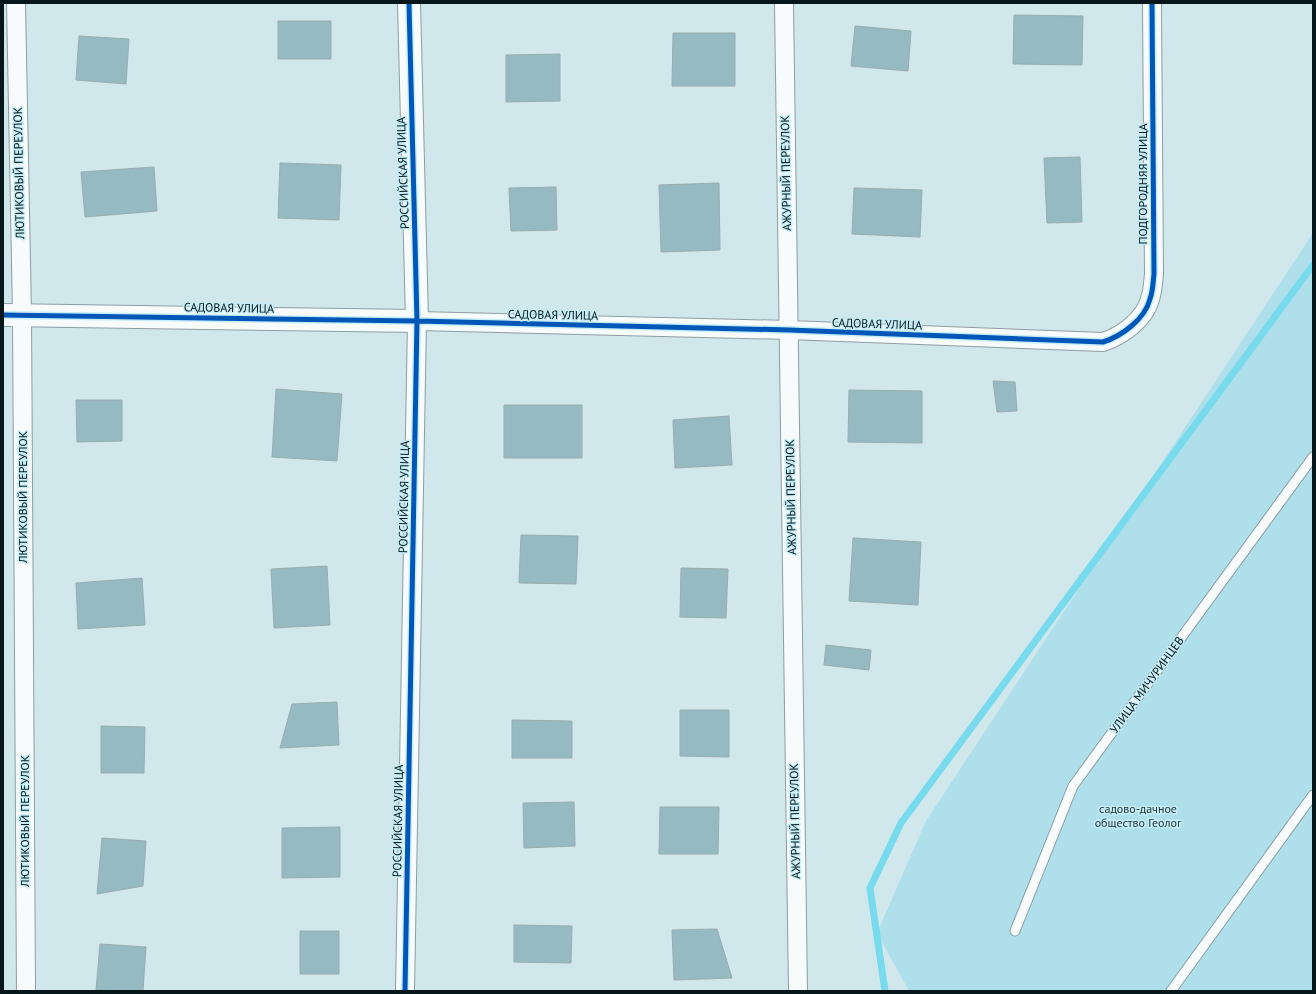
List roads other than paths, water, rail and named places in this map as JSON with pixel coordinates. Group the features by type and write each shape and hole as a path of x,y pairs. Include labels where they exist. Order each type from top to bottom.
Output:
{"street":[{"name":"ЛЮТИКОВЫЙ ПЕРЕУЛОК","path":"16,3 12,314 26,991"},
{"name":"РОССИЙСКАЯ УЛИЦА","path":"405,991 417,322 408,3"},
{"name":"АЖУРНЫЙ ПЕРЕУЛОК","path":"784,3 798,991"},
{"name":"ПОДГОРОДНЯЯ УЛИЦА","path":"1103,342 1115,338 1140,319 1150,300 1153,280 1152,3"},
{"name":"САДОВАЯ УЛИЦА","path":"12,314 789,330 1103,342"}],"lane":[{"name":"УЛИЦА МИЧУРИНЦЕВ","path":"1015,931 1073,786 1313,457"},
{"path":"1170,991 1313,795"}],"waterway":[{"path":"885,991 870,888 901,823 1313,265"}],"park label":[{"name":"садово-дачное общество Геолог","path":"1138,816"}]}
